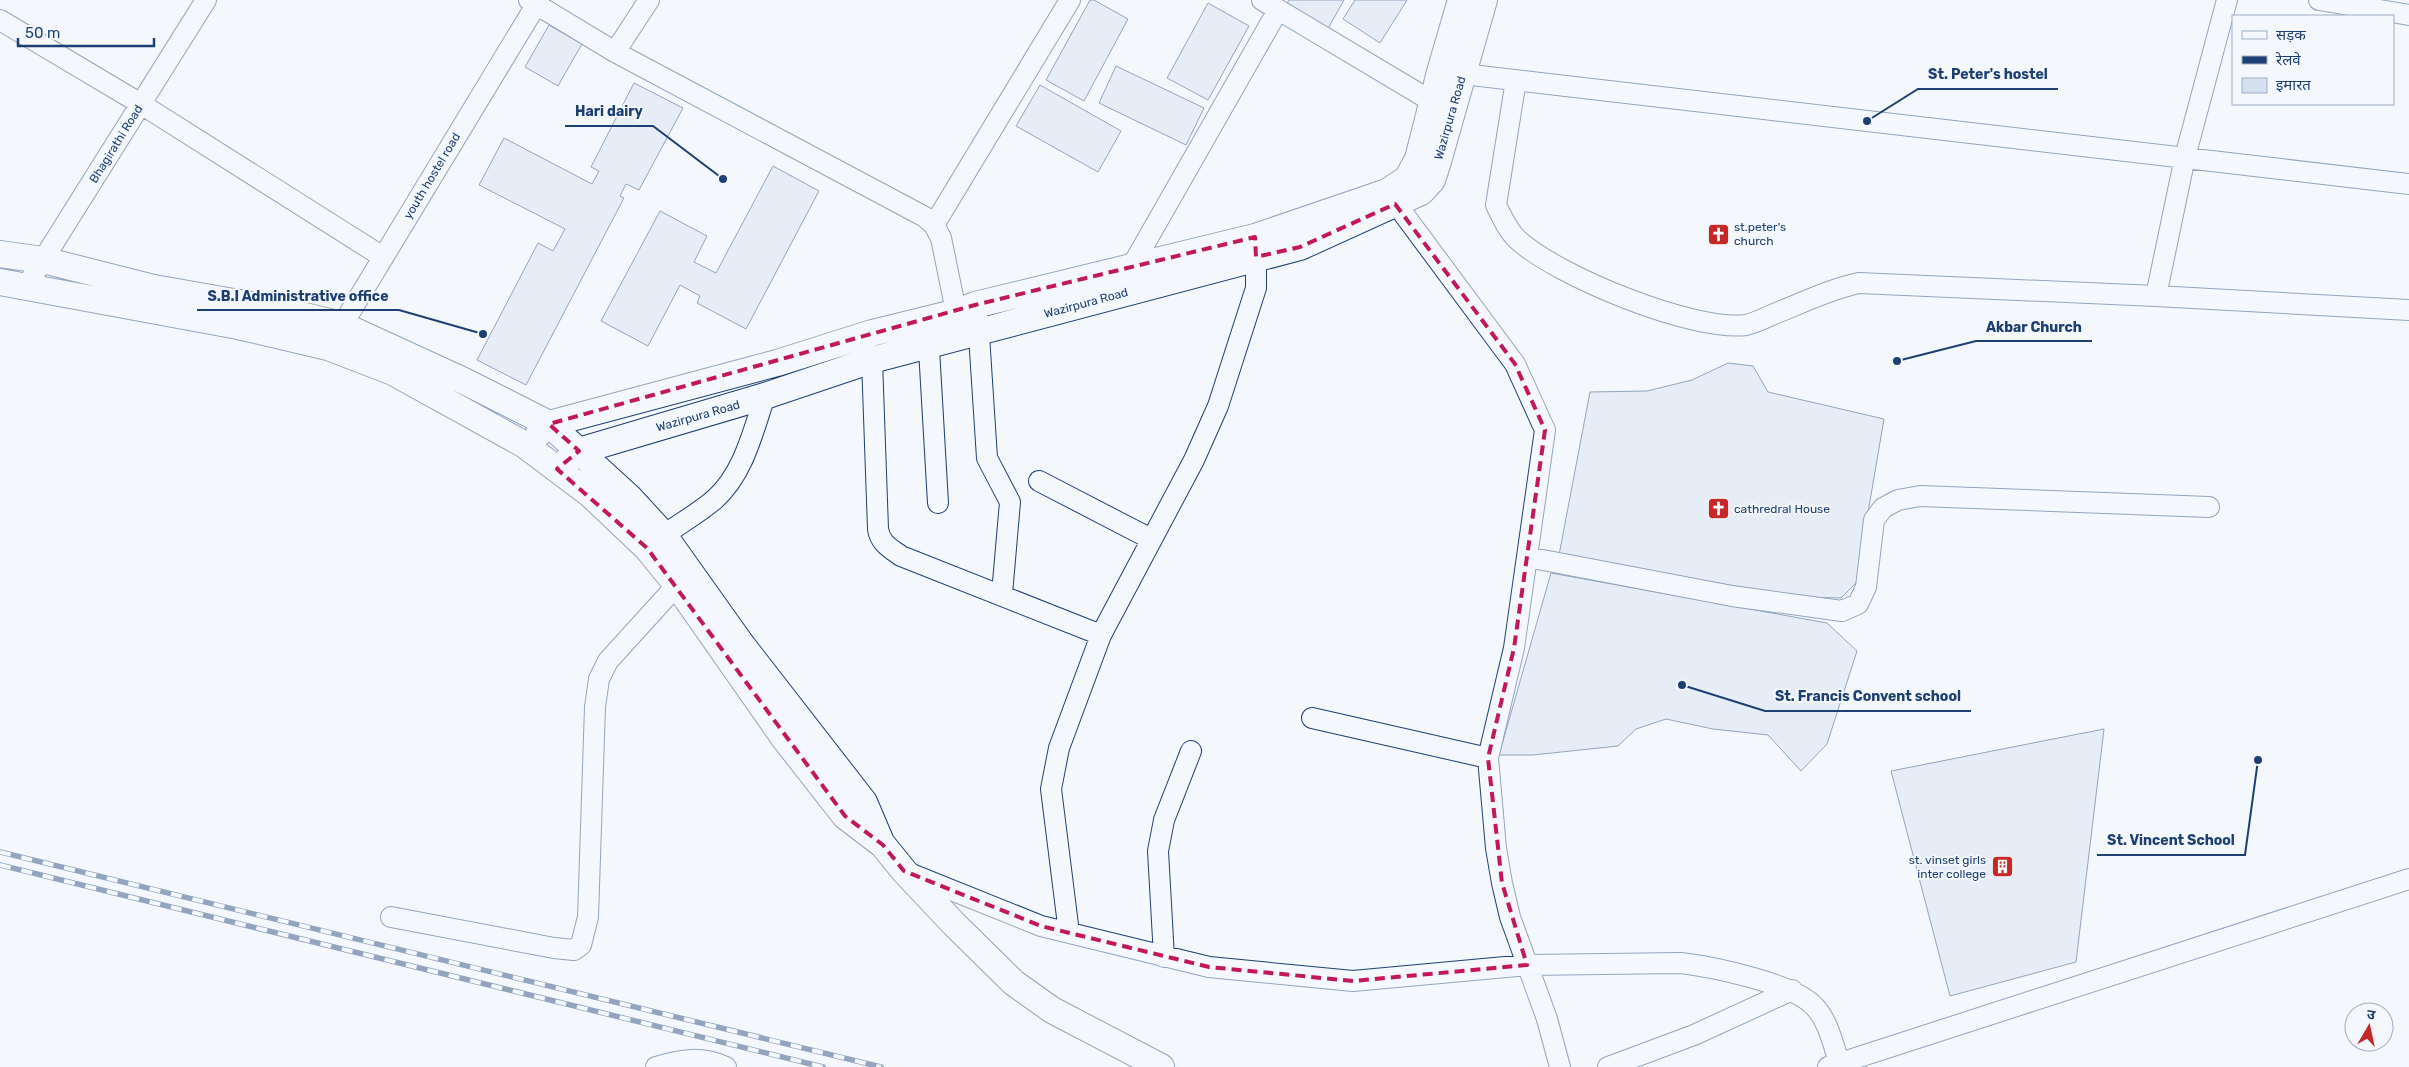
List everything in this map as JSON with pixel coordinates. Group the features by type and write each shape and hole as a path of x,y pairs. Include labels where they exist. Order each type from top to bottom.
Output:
{"main road":[{"name":"Wazirpura Road","path":"1391,198 1407,179 1418,159 1461,0"},
{"name":"Wazirpura Road","path":"968,321 1256,247 1391,198 1421,192 1432,180 1484,0"},
{"name":"Wazirpura Road","path":"557,470 579,451 765,396 872,360 928,333 1132,266 1256,247"},
{"path":"0,254 44,260 154,288 284,311 342,325 464,381 549,424 629,497 655,541 677,585 784,738 845,816 883,845 904,871 1014,983 1052,1010 1160,1067"},
{"path":"0,282 238,326 328,348 393,372 525,445 655,541 742,645 864,802 883,845"},
{"name":"Wazirpura Road","path":"525,445 549,424 777,363 872,333 928,333"}],"street":[{"name":"Bhagirathi Road","path":"26,287 206,0"},
{"path":"615,52 649,0"},
{"path":"934,225 1070,0"},
{"path":"2156,296 2185,157 2227,0"},
{"path":"2320,0 2409,15"},
{"path":"535,1 615,52 914,210 934,225 968,321 987,458 1010,502 1002,594"},
{"name":"youth hostel road","path":"328,348 535,1"},
{"path":"1132,266 1270,5 1433,102"},
{"path":"0,20 141,104 383,256"},
{"path":"1463,74 2409,184"},
{"path":"1516,80 1496,205 1504,223 1518,240 1542,258 1604,290 1700,322 1730,326 1748,324 1842,286 1859,283 2156,296 2409,310"},
{"path":"1391,198 1515,364 1545,430 1514,648 1488,758 1496,848 1502,883 1510,917 1547,1019 1560,1067"},
{"path":"1069,933 1053,809 1052,780 1059,748 1101,635 1194,460 1218,406 1253,302 1256,288 1256,247"},
{"path":"928,333 938,503"},
{"path":"872,360 879,536 885,545 901,556 1002,594 1101,635"},
{"path":"655,541 715,498 733,478 740,466 765,396"},
{"path":"1039,481 1151,539"},
{"path":"1527,558 1732,596 1842,612 1858,604 1866,587 1874,520 1883,508 1898,500 1920,496 2209,507"},
{"path":"391,917 554,948 574,950 581,945 588,917 595,707 599,679 608,661 677,585"},
{"path":"1312,718 1488,758"},
{"path":"1164,957 1158,850 1164,820 1191,751"},
{"path":"904,871 1041,926 1209,967 1353,981 1527,965 1681,963 1704,966 1792,990 1806,1000 1818,1011 1833,1064 2409,879"},
{"path":"1608,1067 1694,1035 1792,990"},
{"path":"656,1067 687,1060 710,1060 726,1067"}],"highlighted area":[{"path":"1395,204 1515,364 1545,430 1514,648 1488,758 1502,883 1527,965 1353,981 1209,967 1041,926 904,871 883,845 845,816 647,548 557,469 579,451 549,424 975,305 1255,237 1256,257 1300,247"}],"building":[{"path":"1090,0 1094,0 1128,19 1084,101 1046,80"},
{"path":"1289,0 1344,0 1326,32 1284,9"},
{"path":"1355,0 1407,0 1380,43 1343,19"},
{"path":"1208,3 1249,26 1208,100 1167,78"},
{"path":"549,25 582,44 558,86 525,67"},
{"path":"1116,66 1204,108 1186,145 1099,103"},
{"path":"634,83 683,108 639,190 626,184 620,196 624,198 526,385 477,360 538,243 553,251 565,229 479,185 504,138 592,184 599,171 591,167"},
{"path":"1040,85 1121,131 1098,172 1016,126"},
{"path":"773,166 819,191 746,329 697,303 700,296 680,285 648,346 601,321 660,211 707,236 694,262 716,273"},
{"name":"cathredral House","path":"1728,363 1753,366 1768,392 1884,419 1856,583 1841,598 1797,597 1559,555 1590,392 1647,391 1692,380"},
{"path":"1551,573 1827,623 1857,651 1827,744 1801,771 1768,735 1713,729 1666,719 1636,729 1618,746 1533,755 1499,755"},
{"name":"st. vinset girls inter college","path":"2104,729 2076,962 1950,996 1891,771"}],"railway":[{"path":"0,852 881,1067"},
{"path":"0,865 823,1067"}],"place":[{"name":"St. Peter's hostel","path":"1867,121"},
{"name":"Hari dairy","path":"723,179"},
{"name":"st.peter's church","path":"1718,234"},
{"name":"S.B.I Administrative office","path":"483,334"},
{"name":"Akbar Church","path":"1897,361"},
{"name":"cathredral House","path":"1718,509"},
{"name":"St. Francis Convent school","path":"1682,685"},
{"name":"St. Vincent School","path":"2258,760"},
{"name":"st. vinset girls inter college","path":"2002,867"}]}
